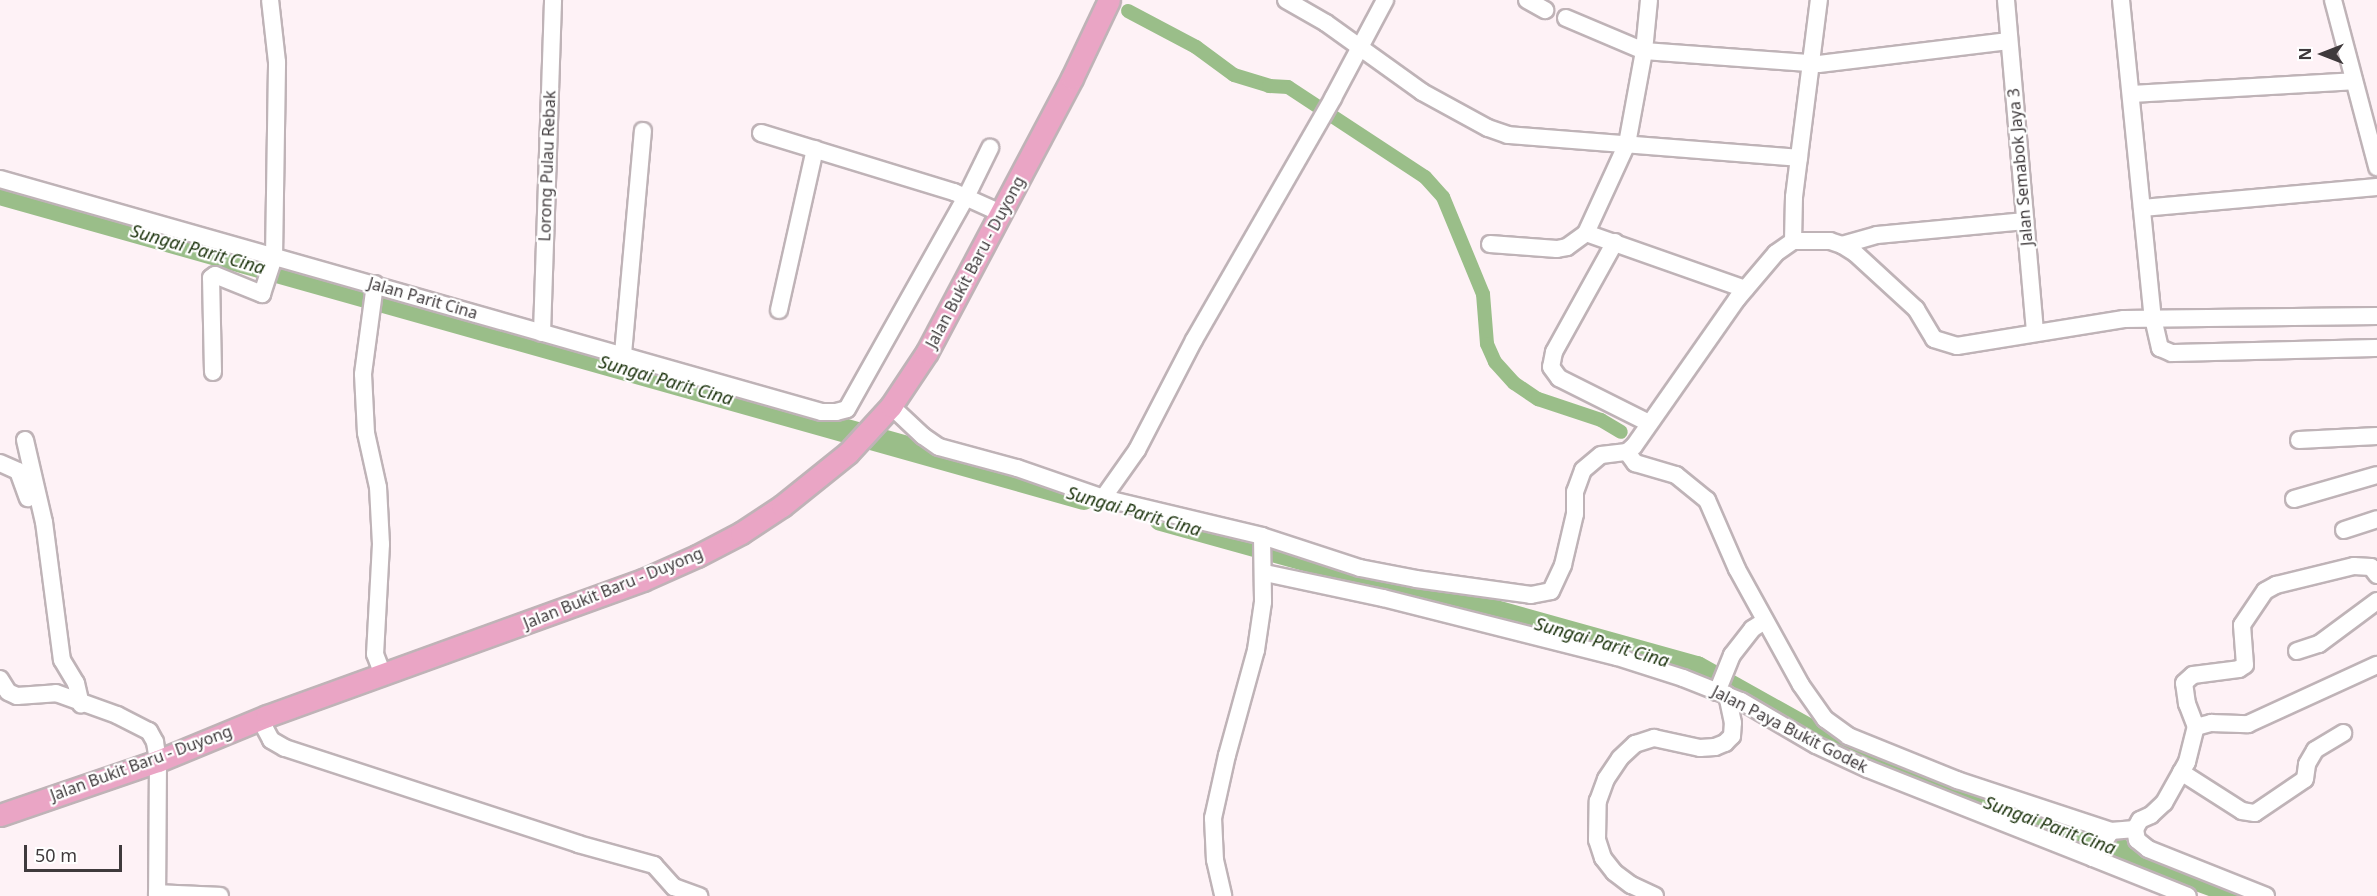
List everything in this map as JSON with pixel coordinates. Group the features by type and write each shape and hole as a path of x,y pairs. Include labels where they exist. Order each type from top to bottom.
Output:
{"main road":[{"name":"Jalan Bukit Baru - Duyong","path":"0,814 158,760 260,718 573,607 697,556 782,506 848,453 886,411 927,352 1072,78 1109,0"}],"street":[{"path":"213,372 211,278 215,275 262,294 272,265 278,62 270,0"},
{"name":"Lorong Pulau Rebak","path":"542,333 553,0"},
{"path":"1286,0 1326,23 1359,49 1422,92 1498,132 1525,138 1799,158"},
{"path":"1102,498 1137,450 1157,408 1231,273 1333,98 1385,0"},
{"path":"1527,0 1545,10"},
{"path":"1490,243 1545,250 1557,249 1567,247 1586,233 1627,144 1644,51 1649,0"},
{"path":"1793,241 1799,158 1819,0"},
{"name":"Jalan Semabok Jaya 3","path":"2006,0 2035,333"},
{"path":"2121,0 2153,318 2160,348 2172,353 2377,348"},
{"path":"2333,0 2377,167"},
{"path":"1566,18 1644,51 1811,64 2009,41"},
{"path":"2131,94 2354,81"},
{"path":"623,354 643,131"},
{"path":"761,133 966,197 1001,213"},
{"path":"966,197 990,148"},
{"path":"779,310 815,149"},
{"name":"Jalan Parit Cina","path":"0,179 272,265 374,288 623,354 822,412 847,409 966,197"},
{"path":"2142,208 2377,187"},
{"path":"1842,245 1877,235 2025,221"},
{"path":"1586,233 1745,289"},
{"path":"886,411 939,447 1017,468 1102,498 1360,568 1405,577 1531,595 1551,591 1563,565 1575,514 1575,492 1583,470 1601,455 1627,452 1745,289 1776,253 1793,241 1830,241 1855,253 1916,309 1934,339 1957,346 1975,345 2124,319 2377,316"},
{"path":"1615,242 1554,352 1551,367 1559,378 1649,423"},
{"path":"374,288 363,374 364,406 378,487 381,544 375,654 383,675"},
{"path":"2299,440 2377,436"},
{"path":"26,440 44,522 62,660 76,683 81,704"},
{"path":"1627,452 1630,459 1644,468 1676,475 1707,500 1760,624 1825,719 1848,736 1957,780 2121,831 2148,849 2266,896"},
{"path":"0,463 18,471 26,489 42,569 57,677 65,696"},
{"path":"2294,500 2377,475"},
{"path":"2344,530 2377,519"},
{"path":"1223,896 1215,860 1213,818 1227,755 1256,650 1263,569 1262,540"},
{"path":"2094,856 2121,831 2151,815 2164,803 2192,750 2196,727 2187,704 2184,683 2193,675 2240,669 2245,665 2242,625 2265,591 2276,585 2354,566 2371,567 2377,575"},
{"name":"Jalan Paya Bukit Godek","path":"1263,569 1617,657 1723,686 1816,745 1868,770 2094,856 2188,896"},
{"path":"2297,651 2319,644 2377,601"},
{"path":"1655,896 1631,885 1614,872 1603,858 1597,840 1598,801 1620,758 1635,744 1654,738 1700,748 1715,747 1725,743 1732,736 1733,723 1723,686 1732,655 1760,624"},
{"path":"2196,727 2211,723 2248,724 2377,665"},
{"path":"0,679 8,692 17,696 46,693 65,696 81,704 117,715 149,731 155,742 158,760 157,895 220,896"},
{"path":"260,718 271,740 285,748 578,844 654,865 674,887 699,896"},
{"path":"2181,772 2242,812 2255,813 2305,779 2307,764 2315,750 2343,733"}],"waterway":[{"path":"1128,11 1196,47 1234,75 1269,86 1288,87 1425,177 1443,197 1483,294 1487,344 1495,362 1514,383 1538,399 1601,420 1621,432"},
{"name":"Sungai Parit Cina","path":"0,193 1084,498"},
{"name":"Sungai Parit Cina","path":"1161,519 1697,668 1842,749 2243,896"}]}
